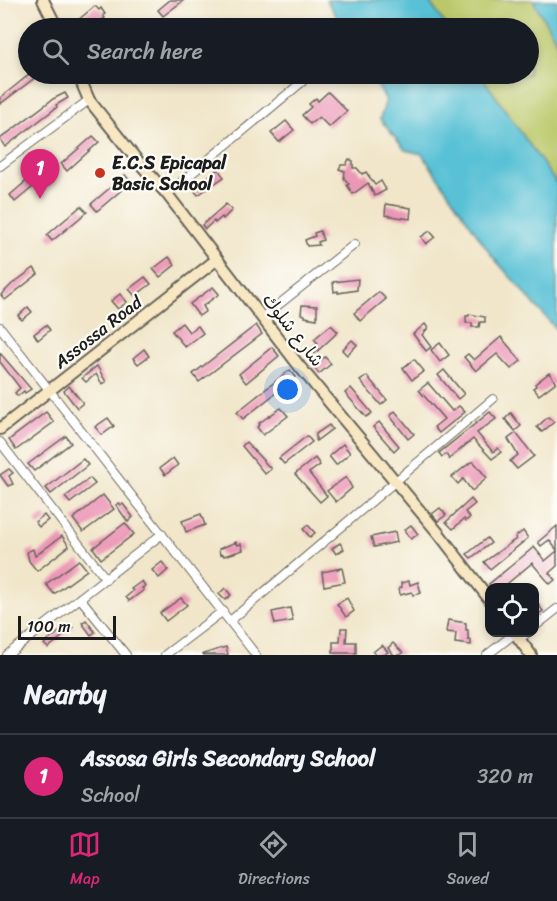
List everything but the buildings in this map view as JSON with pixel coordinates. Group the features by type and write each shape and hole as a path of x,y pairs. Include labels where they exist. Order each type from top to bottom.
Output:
{"street":[{"path":"43,0 52,18"},
{"name":"شارع شلوك","path":"82,84 89,100 167,194 300,367 440,536 485,595"},
{"path":"167,194 300,84"},
{"path":"0,166 89,100"},
{"path":"263,317 355,244"},
{"name":"Assossa Road","path":"0,429 216,260"},
{"path":"0,327 256,655"},
{"path":"230,621 493,399"},
{"path":"0,442 106,579"},
{"path":"7,655 162,534"},
{"path":"80,598 126,655"},
{"path":"539,623 557,609"},
{"path":"165,655 223,611"},
{"path":"487,655 514,637"},
{"path":"521,637 531,655"}],"green space":[{"path":"428,0 533,0 557,42 557,184 487,84 539,84 539,18 441,18"}],"water":[{"path":"326,0 428,0 441,18 338,18"},
{"path":"533,0 557,0 557,42"},
{"path":"376,84 487,84 557,184 557,330 492,256 422,154 405,150 380,119 386,100"}],"place":[{"name":"E.C.S Epicapal Basic School","path":"100,173"},
{"name":"Assosa Girls Secondary School","path":"40,199"}]}
